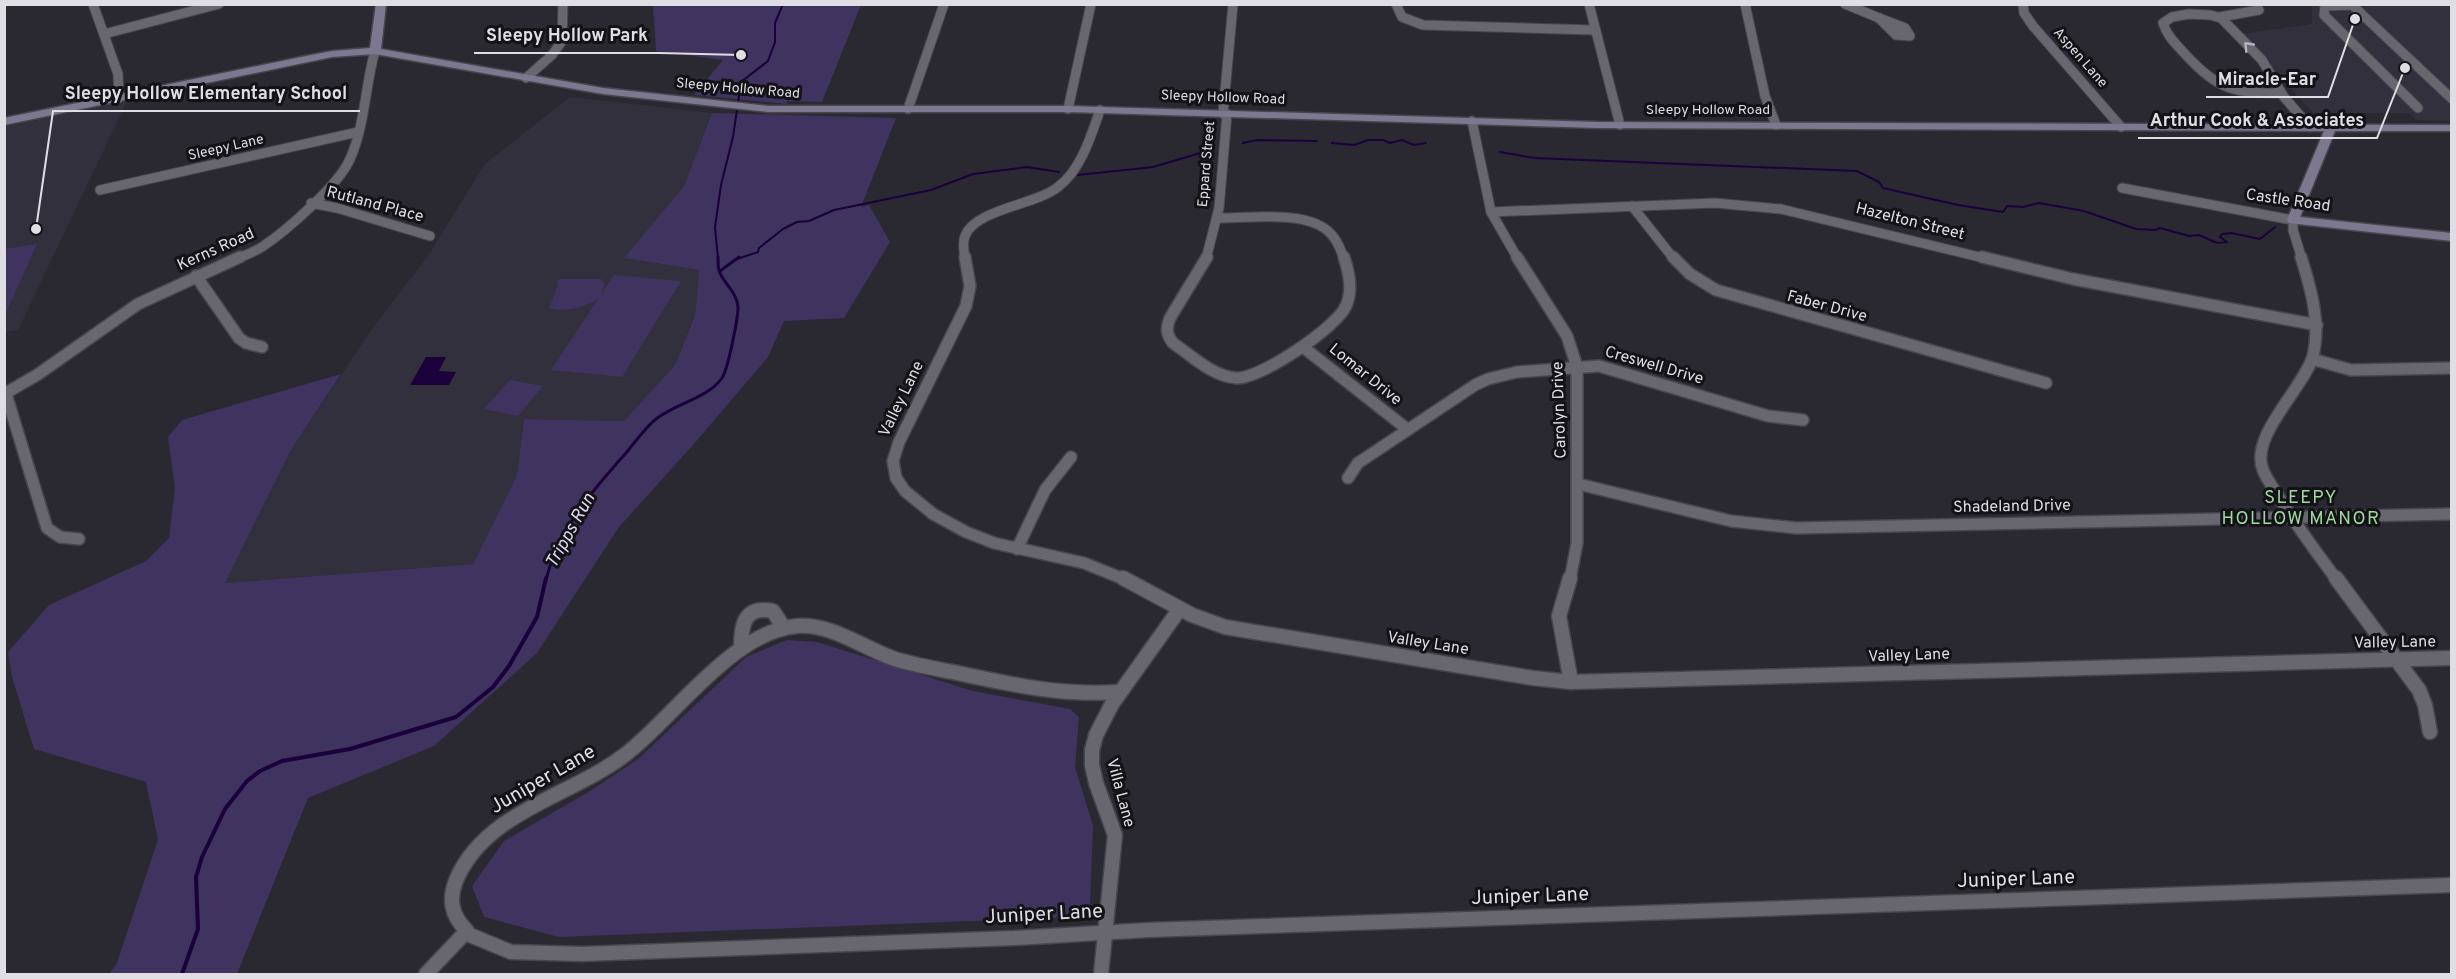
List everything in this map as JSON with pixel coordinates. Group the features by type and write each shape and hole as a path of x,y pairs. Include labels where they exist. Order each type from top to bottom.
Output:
{"main road":[{"name":"Kerns Road","path":"375,51 381,4"},
{"name":"Sleepy Hollow Road","path":"4,122 306,58 375,51 603,91 761,109 1068,109 1620,125 2451,128"},
{"path":"2289,127 2310,133 2323,144"},
{"path":"2293,220 2331,127"},
{"name":"Castle Road","path":"2293,220 2451,237"}],"street":[{"path":"93,4 118,74 119,98"},
{"path":"104,34 219,4"},
{"path":"526,78 552,55 562,41 563,4"},
{"path":"908,110 944,4"},
{"path":"1068,109 1091,4"},
{"name":"Eppard Street","path":"1218,218 1311,222 1325,227 1334,236 1350,272 1350,296 1345,310 1331,328 1303,347 1253,375 1235,379 1220,374 1173,344 1168,337 1168,322 1200,273 1212,243 1218,218 1233,4"},
{"path":"1396,4 1396,10 1401,17 1423,25 1594,30"},
{"path":"1589,4 1620,125"},
{"path":"1745,4 1763,87 1776,125"},
{"path":"1845,4 1879,18"},
{"name":"Aspen Lane","path":"2022,5 2033,26 2121,127"},
{"path":"2418,108 2324,15 2325,6 2352,5 2451,99"},
{"path":"2259,10 2220,17 2203,14 2180,15 2167,19 2163,23 2164,28 2205,77 2214,83 2242,93 2281,93"},
{"path":"2220,17 2259,58 2271,73 2281,93 2310,127"},
{"name":"Kerns Road","path":"5,394 37,375 138,304 272,241 348,164 358,132 375,51"},
{"name":"Valley Lane","path":"1100,110 1074,168 1058,189 984,219 969,228 965,234 963,245 970,286 966,306 902,434 895,454 893,465 899,483 918,504 974,535 1017,549 1073,560 1095,567 1124,579 1179,610 1225,627 1521,676 1571,682 2451,658"},
{"name":"Carolyn Drive","path":"1472,121 1491,212 1501,235 1567,336 1577,367 1577,543 1574,565 1560,606 1559,616 1571,682"},
{"name":"Sleepy Lane","path":"100,190 358,132"},
{"name":"Castle Road","path":"2122,188 2293,220"},
{"name":"Rutland Place","path":"311,203 337,208 430,236"},
{"name":"Hazelton Street","path":"1491,212 1715,203 1781,209 2084,281 2317,325"},
{"name":"Faber Drive","path":"1632,206 1681,267 1703,284 1716,290 2046,383"},
{"path":"2293,220 2293,230 2317,325 2317,345 2261,451 2262,469 2290,516 2419,690 2425,705 2430,732"},
{"path":"196,276 239,338 246,343 262,347"},
{"name":"Lomar Drive","path":"1303,347 1407,429"},
{"path":"2312,358 2351,370 2451,368"},
{"name":"Creswell Drive","path":"1348,478 1358,463 1407,429 1488,379 1517,372 1599,366 1611,368 1768,416 1803,420"},
{"path":"5,394 47,528 60,537 79,539"},
{"path":"1017,549 1045,490 1071,457"},
{"name":"Shadeland Drive","path":"1578,484 1731,521 1796,528 2451,514"},
{"path":"741,650 741,626 745,618 753,612 760,609 773,611 784,628"},
{"name":"Villa Lane","path":"1101,975 1114,835 1092,764 1098,734 1118,692 1150,653 1179,610"},
{"name":"Juniper Lane","path":"1118,692 1071,694 1010,685 898,660 815,629 796,626 784,628 756,640 741,650 628,753 590,778 510,820 478,849 465,865 452,891 453,914 467,931 465,933 512,951 582,954 2451,885"},
{"path":"426,975 465,933"}],"shaded area":[{"path":"653,4 861,5 822,102 787,101 787,104 694,95 723,60 656,51"},
{"path":"2312,5 2451,5 2451,121 2416,120 2409,113 2313,113 2241,34 2312,24"},
{"path":"570,97 712,113 684,186 625,258 699,270 695,315 675,365 624,421 524,419 517,475 473,564 225,583 291,450 372,329 428,256 485,164"},
{"path":"127,101 18,330 5,332 5,127"},
{"path":"712,113 896,118 861,207 869,205 890,242 844,318 784,321 768,357 619,527 537,653 434,746 308,798 237,974 109,974 117,963 158,840 146,782 34,749 12,677 8,652 49,605 146,561 169,538 175,488 168,437 182,420 341,374 291,450 225,583 473,564 517,475 524,419 624,421 675,365 695,315 699,270 624,258 684,186"},
{"path":"37,244 5,315 5,249"},
{"path":"614,275 681,281 622,377 551,370 598,299 575,308 562,310 549,308 558,285 556,281 560,279 601,279 604,283 602,293"},
{"path":"426,357 446,357 439,371 456,372 449,385 410,385"},
{"path":"510,380 543,386 518,416 484,409"},
{"path":"787,640 817,642 973,691 1070,709 1079,717 1075,767 1093,826 1090,905 1077,917 559,937 484,917 472,886 504,841 590,791 638,759 746,657"}],"waterway":[{"name":"Tripps Run","path":"718,259 715,227 721,185 733,137 741,82 768,61 775,42 775,23 783,4"},
{"path":"1243,143 1257,140 1317,141"},
{"path":"1332,143 1354,145 1368,140 1383,140 1390,143 1402,140 1414,145 1426,143"},
{"path":"1078,175 1153,167 1204,152"},
{"path":"1500,152 1534,158 1857,171 1879,182 1883,188 1958,205 2003,212 2007,206 2023,207 2039,203 2084,211 2136,229 2160,228 2189,236 2199,235 2217,243 2227,242 2220,237 2222,234 2231,233 2260,239 2275,227"},
{"path":"737,259 758,252 759,248 783,229 834,210 931,190 973,174 1027,167 1059,172"},
{"name":"Tripps Run","path":"546,580 559,544 578,512 644,431 664,413 701,396 722,378 732,344 738,307 735,297 719,271 718,257"},
{"path":"720,271 739,257"},
{"name":"Tripps Run","path":"182,974 198,929 196,877 202,857 225,809 247,781 260,771 282,761 350,749 456,717 493,687 509,666 537,617 546,578"}],"place":[{"name":"Miracle-Ear","path":"2355,19"},
{"name":"Sleepy Hollow Park","path":"741,55"},
{"name":"Arthur Cook & Associates","path":"2405,68"},
{"name":"Sleepy Hollow Elementary School","path":"36,229"}],"district":[{"name":"SLEEPY HOLLOW MANOR","path":"2301,508"}]}
